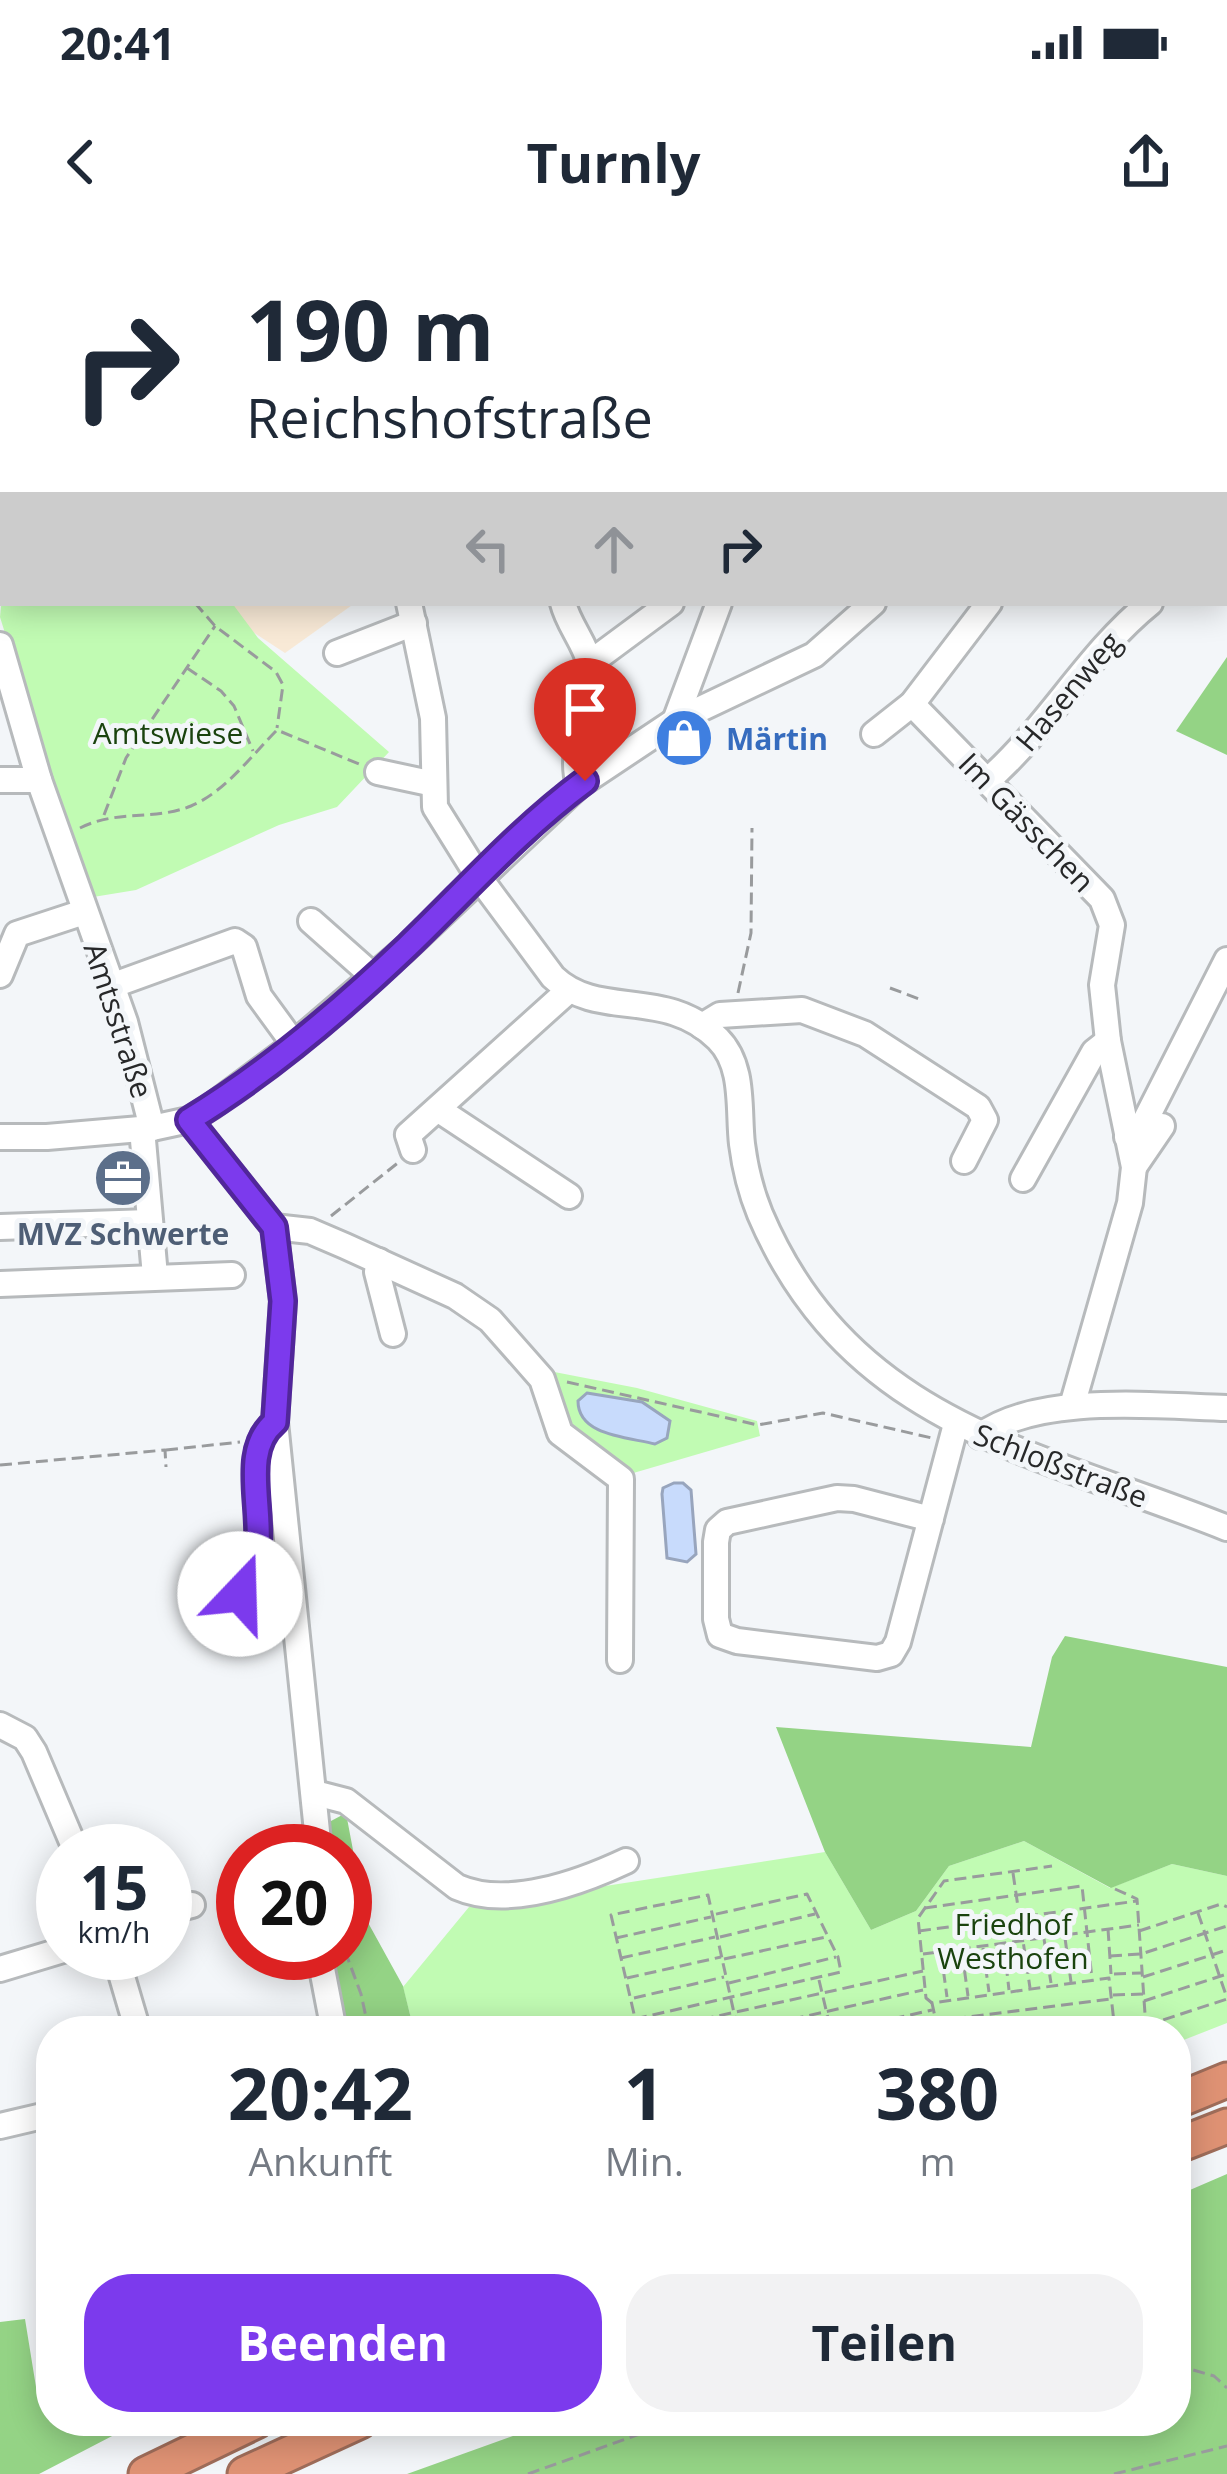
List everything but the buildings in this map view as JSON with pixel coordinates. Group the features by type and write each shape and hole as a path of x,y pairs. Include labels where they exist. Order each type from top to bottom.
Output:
{"highway":[{"path":"1191,2095 1227,2080"},
{"path":"1191,2140 1227,2126"},
{"path":"146,2474 225,2436"},
{"path":"245,2474 328,2436"}],"street":[{"path":"564,606 590,663 590,694 574,749 579,785"},
{"path":"590,663 667,606"},
{"path":"675,722 718,606"},
{"path":"0,1137 47,1138 147,1129 189,1120 294,1044 579,785 675,722 814,655 870,606"},
{"path":"874,734 912,704 987,606"},
{"name":"Hasenweg","path":"987,781 1010,761 1120,627 1146,606"},
{"path":"337,653 411,613 433,718 435,807 478,876 568,991 597,1000 649,1004 702,1026 710,1018 788,1009 865,1034 978,1107 985,1120 964,1161"},
{"name":"Amtsstraße","path":"0,645 39,780 130,1041 147,1129 154,1276"},
{"name":"Im Gässchen","path":"912,704 1102,899 1110,913 1102,985 1108,1040 1134,1167 1130,1203 1072,1406"},
{"path":"378,772 434,784"},
{"path":"0,780 39,780"},
{"name":"Amtsstraße","path":"0,975 17,934 84,912"},
{"path":"311,921 373,976"},
{"path":"111,986 236,940 244,946 259,996 294,1044"},
{"path":"1127,1137 1142,1126 1227,960"},
{"path":"413,1150 408,1136 568,991"},
{"name":"Schloßstraße","path":"702,1026 727,1050 734,1067 748,1175 759,1212 788,1267 831,1325 881,1377 962,1434 1227,1528"},
{"path":"1023,1179 1094,1052 1108,1040"},
{"path":"439,1110 569,1196"},
{"path":"189,1120 274,1227 283,1301 268,1432 317,1824"},
{"name":"Im Gässchen","path":"1134,1167 1162,1126"},
{"path":"0,1227 149,1222"},
{"path":"274,1227 310,1231 455,1296 511,1340 542,1379 560,1433 621,1478 620,1660"},
{"path":"379,1261 377,1272 393,1334"},
{"path":"0,1284 232,1275"},
{"path":"932,1519 854,1498 837,1498 727,1522 718,1530 716,1542 720,1635 877,1658 891,1654 962,1434 1072,1406 1227,1408"},
{"path":"226,1598 240,1594 254,1579 261,1550 257,1460 268,1432"},
{"path":"0,1725 25,1738 65,1824"},
{"path":"315,1793 346,1801 472,1894 487,1897 578,1883 626,1861"},
{"path":"0,1969 36,1958"},
{"path":"123,1980 134,2016"},
{"path":"324,1980 331,2016"},
{"path":"0,2126 36,2118"}],"path":[{"path":"59,839 103,816 191,806 222,786 277,730 284,685 276,671 215,626 198,606"},
{"path":"103,816 126,758 215,626"},
{"path":"187,668 234,706 254,752"},
{"path":"277,730 378,772"},
{"path":"733,1014 751,933 752,828"},
{"path":"890,988 922,1000"},
{"path":"310,1231 413,1150"},
{"path":"542,1379 758,1425 823,1413 962,1434"},
{"path":"0,1465 251,1440 268,1432"},
{"path":"165,1450 166,1467"},
{"path":"936,2016 926,1998 918,1918 944,1882 1052,1866"},
{"path":"1013,1871 1030,1989"},
{"path":"925,1907 1082,1886 1092,1981"},
{"path":"1115,1889 1137,1901"},
{"path":"616,1938 807,1894 838,1957 841,1972 649,2016"},
{"path":"634,2016 611,1915 708,1895 735,2016"},
{"path":"919,1930 1137,1901"},
{"path":"1137,1901 1145,2016"},
{"path":"922,1954 1139,1928 1221,1904 1227,1907"},
{"path":"1180,2016 1227,1999 1198,1911"},
{"path":"621,1958 817,1914"},
{"path":"1110,1956 1141,1954 1227,1926"},
{"path":"1108,1929 1113,2016"},
{"path":"1065,1935 1071,1984"},
{"path":"626,1978 828,1936"},
{"path":"1044,1937 1051,1986"},
{"path":"1003,1943 1010,1992"},
{"path":"982,1946 990,1995"},
{"path":"962,1949 969,1998"},
{"path":"932,2003 1142,1975 1227,1950"},
{"path":"941,1952 947,2001"},
{"path":"630,1999 838,1957"},
{"path":"716,2016 923,1971"},
{"path":"1144,2001 1227,1974"},
{"path":"819,1978 827,2016"},
{"path":"356,1980 366,2016"},
{"path":"804,2016 925,1989"},
{"path":"998,2016 1143,1994"},
{"path":"907,2016 934,2010"},
{"path":"1191,2369 1214,2376 1227,2388"},
{"path":"528,2474 634,2436"},
{"path":"1114,2474 1227,2446"}],"shaded area":[{"path":"219,606 351,606 285,653"}],"green space":[{"name":"Amtswiese","path":"1,606 234,606 258,638 389,752 337,807 279,825 136,890 87,898 0,617"},
{"path":"1227,657 1227,755 1176,731"},
{"path":"544,1370 637,1388 757,1421 760,1436 630,1474 567,1427"},
{"path":"1065,1636 1227,1667 1227,1876 1172,1864 1111,1888 1024,1841 949,1866 916,1911 871,1930 825,1852 776,1727 1031,1747 1052,1657"},
{"path":"346,1813 348,1824 331,1821"},
{"name":"Friedhof Westhofen","path":"1024,1841 1110,1888 1172,1864 1227,1876 1227,2023 1191,2037 1191,2016 410,2016 403,1987 469,1907 825,1852 871,1930 916,1911 949,1866"},
{"path":"372,1930 403,1986 410,2016 319,2016 309,1980 372,1980"},
{"path":"1227,2174 1227,2474 407,2474 513,2436 1191,2436 1191,2190"},
{"path":"25,2319 36,2387 36,2436 112,2436 39,2474 0,2474 0,2322"}],"water":[{"path":"587,1393 642,1402 670,1421 667,1438 655,1444 595,1428 580,1413 578,1401"},
{"path":"674,1483 691,1490 696,1554 687,1562 667,1558 662,1494 663,1488"}],"place":[{"name":"Märtin","path":"684,738"},
{"name":"MVZ Schwerte","path":"123,1178"}],"route":[{"path":"240,1594 254,1579 261,1550 257,1460 264,1435 275,1422 283,1301 274,1227 189,1120 287,1050 404,950 585,781"}]}
